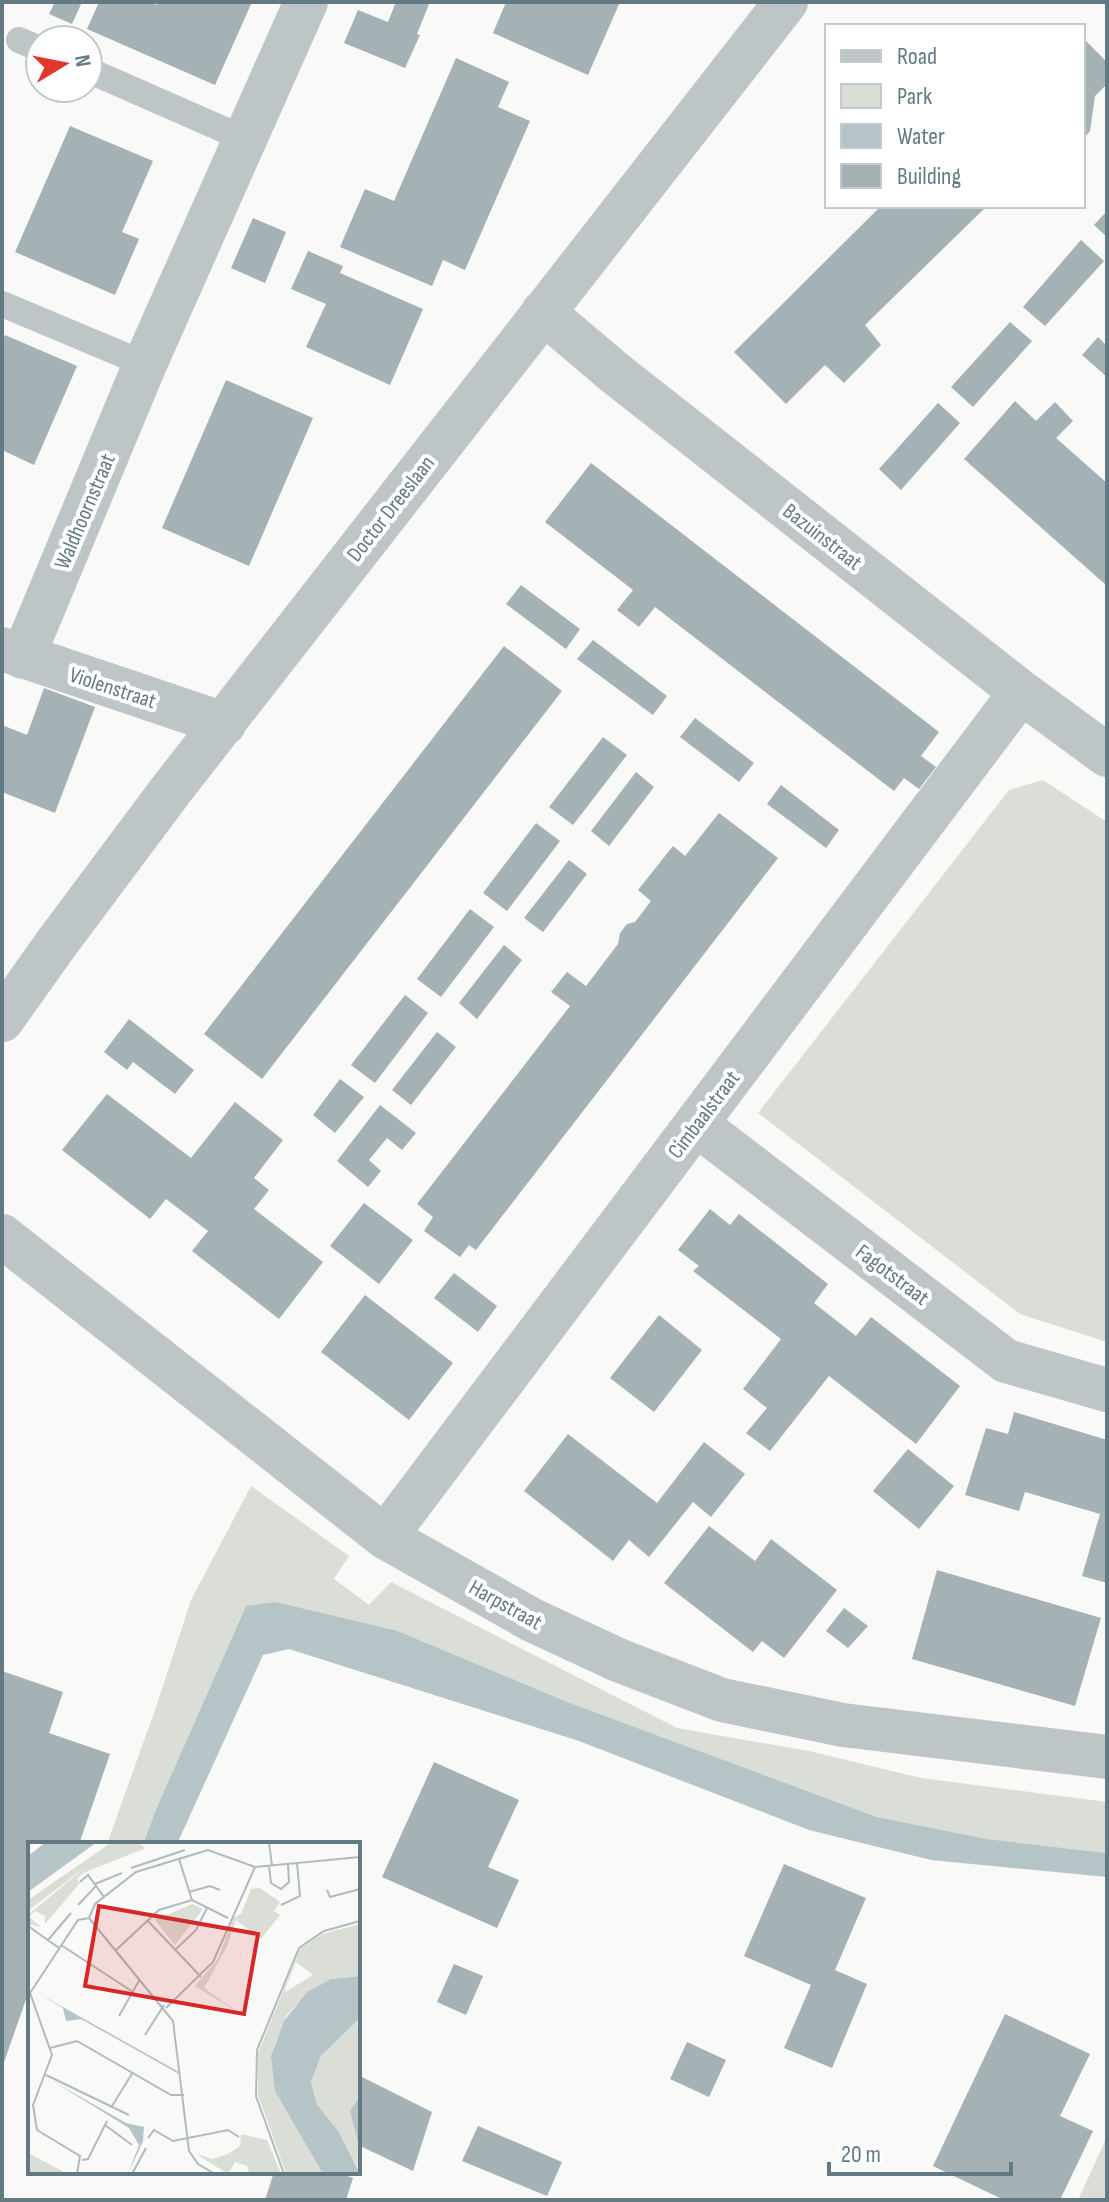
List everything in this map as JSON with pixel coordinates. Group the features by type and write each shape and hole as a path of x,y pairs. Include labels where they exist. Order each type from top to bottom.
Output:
{"street":[{"name":"Waldhoornstraat","path":"12,653 306,2"},
{"name":"Doctor Dreeslaan","path":"2,1020 224,724 786,2"},
{"name":"Bazuinstraat","path":"543,312 615,373 1021,692 1107,755"},
{"name":"Violenstraat","path":"12,653 224,724"},
{"name":"Cimbaalstraat","path":"385,1537 1021,692"},
{"name":"Fagotstraat","path":"696,1124 1006,1361 1107,1390"},
{"name":"Harpstraat","path":"2,1236 385,1537 532,1620 618,1660 722,1700 843,1725 1107,1757"}],"lane":[{"path":"104,77 245,139"},
{"path":"2,304 145,364"}],"green space":[{"path":"1043,780 1107,822 1107,1342 1020,1314 758,1113 1009,790"},
{"path":"251,1486 349,1556 334,1579 369,1605 391,1582 677,1728 809,1751 921,1778 1107,1802 1107,1853 987,1839 877,1817 565,1701 398,1631 246,1606 144,1842 108,1842 191,1600"},
{"path":"1107,2137 1107,2200 1078,2200"}],"water":[{"path":"275,1602 398,1631 565,1701 877,1817 987,1839 1107,1853 1107,1877 931,1860 809,1830 579,1741 289,1649 263,1655 178,1842 144,1842 246,1606"}],"building":[{"path":"55,2 82,2 72,24 49,14"},
{"path":"99,2 149,2 157,5 159,2 252,2 215,85 104,36 104,24 89,24"},
{"path":"396,2 429,4 417,34 420,35 405,68 344,43 358,10 388,22"},
{"path":"506,2 620,2 588,75 493,33"},
{"path":"1085,40 1107,62 1107,84 1095,96 1090,131 1085,137"},
{"path":"456,58 509,82 498,107 530,121 465,270 443,260 432,286 340,247 365,189 394,201"},
{"path":"70,126 153,161 122,232 139,239 115,295 15,252"},
{"path":"879,208 985,208 865,325 881,345 844,383 825,365 786,404 734,352"},
{"path":"1107,211 1107,237 1094,225"},
{"path":"253,218 286,232 265,283 231,268"},
{"path":"1081,240 1104,261 1045,326 1023,307"},
{"path":"308,251 343,266 340,273 423,309 390,385 306,347 326,304 291,289"},
{"path":"1010,322 1032,341 973,407 951,387"},
{"path":"5,335 77,366 34,465 2,450 2,341"},
{"path":"1098,337 1107,346 1107,377 1082,355"},
{"path":"226,380 313,418 249,566 162,528"},
{"path":"1015,401 1036,421 1055,402 1073,421 1056,438 1107,483 1107,586 964,459"},
{"path":"938,403 960,423 901,490 879,469"},
{"path":"591,463 939,732 921,756 936,767 919,789 904,778 894,791 655,607 639,627 617,610 633,590 545,522"},
{"path":"521,585 580,629 566,649 506,604"},
{"path":"593,640 667,696 653,715 577,659"},
{"path":"504,646 562,691 262,1079 204,1034"},
{"path":"44,688 95,707 55,813 2,792 2,725 27,735"},
{"path":"695,718 754,763 739,782 680,737"},
{"path":"603,737 627,755 573,825 549,807"},
{"path":"636,772 654,787 609,846 591,831"},
{"path":"781,785 839,830 826,848 767,804"},
{"path":"719,813 778,858 476,1250 469,1245 460,1257 424,1231 433,1217 417,1204 570,1006 551,992 567,972 586,986 618,944 620,933 627,924 635,922 651,901 638,890 673,846 685,856"},
{"path":"536,823 560,841 507,911 483,893"},
{"path":"569,860 587,874 543,932 524,918"},
{"path":"470,909 494,927 441,997 417,979"},
{"path":"504,945 522,960 477,1019 459,1003"},
{"path":"405,995 428,1013 375,1083 351,1065"},
{"path":"129,1019 194,1070 175,1094 133,1062 127,1070 104,1052"},
{"path":"437,1032 456,1047 411,1105 392,1090"},
{"path":"340,1079 364,1097 335,1133 313,1115"},
{"path":"107,1094 191,1158 235,1102 283,1140 254,1178 269,1190 254,1209 323,1262 279,1319 192,1251 208,1231 166,1199 150,1219 62,1150"},
{"path":"380,1105 416,1133 402,1150 387,1138 369,1160 381,1171 368,1187 337,1161"},
{"path":"364,1203 413,1240 379,1284 330,1246"},
{"path":"710,1209 730,1225 739,1214 828,1284 814,1303 856,1336 871,1317 960,1386 916,1444 829,1376 770,1451 746,1433 767,1408 743,1389 781,1339 693,1271 699,1266 678,1250"},
{"path":"454,1273 497,1306 478,1332 434,1298"},
{"path":"365,1295 453,1363 409,1420 321,1352"},
{"path":"659,1315 702,1350 654,1412 610,1378"},
{"path":"1014,1412 1107,1440 1107,1583 1082,1576 1100,1514 1025,1492 1019,1511 965,1495 986,1428 1008,1434"},
{"path":"568,1434 657,1503 704,1442 745,1474 711,1517 693,1502 649,1557 629,1540 613,1561 524,1491"},
{"path":"908,1449 954,1486 919,1529 873,1491"},
{"path":"709,1526 755,1561 771,1539 837,1590 784,1658 762,1641 753,1652 664,1583"},
{"path":"937,1570 1101,1618 1075,1706 912,1659"},
{"path":"844,1608 868,1626 848,1648 826,1631"},
{"path":"2,1671 63,1692 49,1733 110,1754 80,1842 28,1842 28,1994 2,2068"},
{"path":"434,1762 519,1800 488,1867 519,1880 497,1928 382,1877"},
{"path":"784,1864 866,1898 835,1970 867,1984 832,2068 784,2048 811,1985 744,1956"},
{"path":"454,1964 483,1976 466,2015 437,2002"},
{"path":"1005,2014 1090,2054 1060,2116 1093,2131 1060,2200 1004,2200 933,2166"},
{"path":"687,2042 726,2060 709,2097 670,2079"},
{"path":"360,2076 432,2112 413,2171 360,2146"},
{"path":"478,2126 562,2162 547,2196 462,2161"},
{"path":"273,2174 342,2174 353,2178 346,2200 265,2200"}]}
